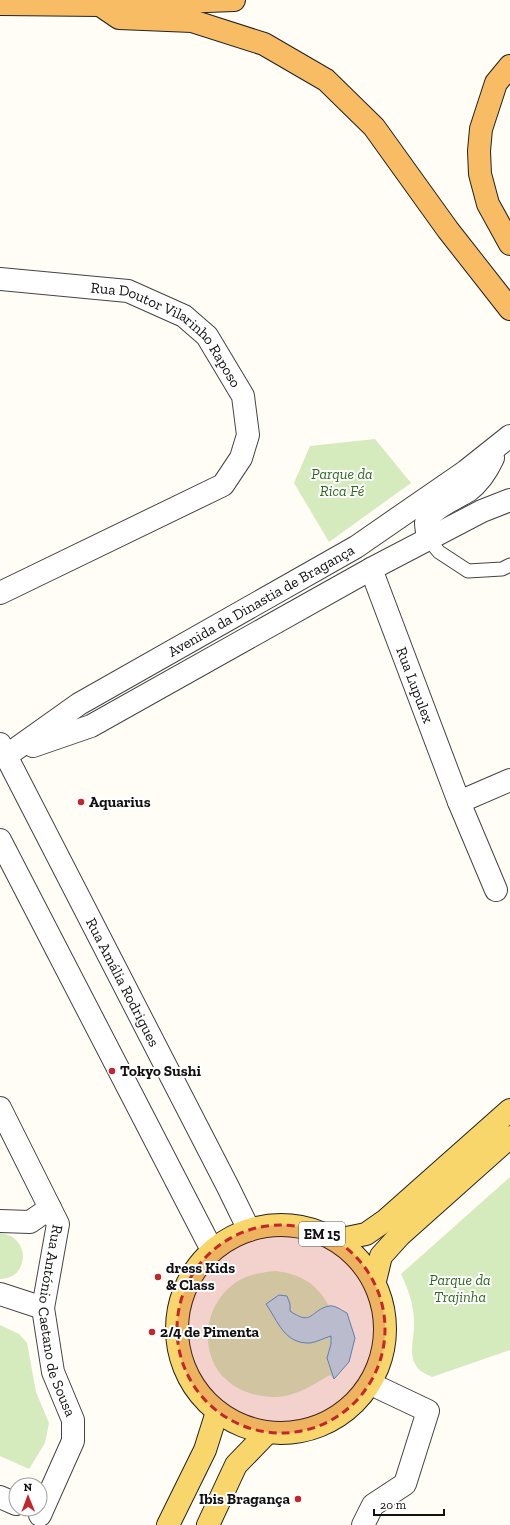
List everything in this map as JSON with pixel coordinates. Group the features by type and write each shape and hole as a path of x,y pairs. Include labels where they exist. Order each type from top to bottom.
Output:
{"highway":[{"path":"0,4 100,5 234,0"},
{"path":"100,5 119,18 192,21 264,44 326,80 374,127 448,230 510,309"},
{"path":"510,66 496,83 482,129 479,151 480,174 488,204 510,244"}],"main road":[{"name":"EM 15","path":"337,1240 366,1234 386,1220 510,1110"},
{"path":"375,1281 382,1256 400,1235 510,1137"},
{"name":"EM 15","path":"279,1224 309,1228 337,1240 359,1258 375,1281 386,1315 384,1351 371,1384 351,1408 326,1424 297,1433 267,1433 240,1426 217,1412 195,1390 181,1362 176,1332 180,1302 192,1274 212,1250 229,1238 249,1230 279,1224"},
{"path":"168,1525 205,1450 217,1412"},
{"path":"208,1525 236,1465 267,1433"}],"street":[{"name":"Rua Doutor Vilarinho Raposo","path":"0,280 128,291 184,316 207,336 243,396 248,435 242,458 223,485 0,593"},
{"path":"428,539 426,523 431,515 439,508 469,490 483,476 504,441"},
{"name":"Avenida da Dinastia de Bragança","path":"2,753 79,704 356,547 466,471 504,441"},
{"name":"Avenida da Dinastia de Bragança","path":"2,753 91,726 371,569 482,511 510,500"},
{"name":"Rua Lupulex","path":"371,569 459,802 496,890"},
{"name":"Rua Amália Rodrigues","path":"2,753 73,884 249,1230"},
{"path":"459,802 510,780"},
{"path":"0,840 212,1250"},
{"name":"Rua António Caetano de Sousa","path":"0,1108 58,1224 43,1308 53,1372 73,1420 73,1441 48,1489"},
{"path":"0,1220 30,1222 50,1208"},
{"path":"0,1294 43,1308"},
{"path":"363,1525 373,1505 405,1484 428,1411 371,1384"}],"lane":[{"path":"428,539 439,552 468,571 502,569 510,565"}],"highlighted area":[{"path":"279,1224 309,1228 337,1240 359,1258 375,1281 386,1315 384,1351 371,1384 351,1408 326,1424 297,1433 267,1433 240,1426 217,1412 195,1390 181,1362 176,1332 180,1302 192,1274 212,1250 229,1238 249,1230"}],"green space":[{"name":"Parque da Rica Fé","path":"375,439 411,483 329,542 294,483 310,446"},
{"name":"Parque da Trajinha","path":"510,1177 510,1350 432,1377 419,1370 414,1362 412,1352 414,1327 413,1309 401,1274"},
{"path":"0,1233 10,1236 17,1241 22,1249 23,1257 17,1272 10,1277 0,1279"},
{"path":"276,1271 285,1272 307,1281 314,1286 329,1306 306,1318 296,1315 290,1311 290,1304 279,1295 267,1304 273,1312 276,1322 311,1343 331,1335 331,1344 327,1358 334,1379 330,1375 297,1393 274,1397 252,1394 242,1390 224,1377 217,1369 212,1359 208,1335 209,1322 213,1311 218,1300 226,1291 235,1283 246,1277"},
{"path":"0,1325 19,1334 27,1343 36,1392 49,1423 45,1443 29,1469 0,1456"}],"water":[{"path":"279,1295 287,1296 290,1304 290,1311 303,1318 307,1318 329,1306 336,1307 347,1313 355,1338 349,1362 334,1379 327,1358 331,1344 331,1336 310,1343 294,1340 288,1336 278,1324 266,1304"}],"place":[{"name":"Aquarius","path":"81,802"},
{"name":"Tokyo Sushi","path":"112,1071"},
{"name":"dress Kids & Class","path":"158,1277"},
{"name":"2/4 de Pimenta","path":"152,1332"},
{"name":"Ibis Bragança","path":"298,1499"}]}
